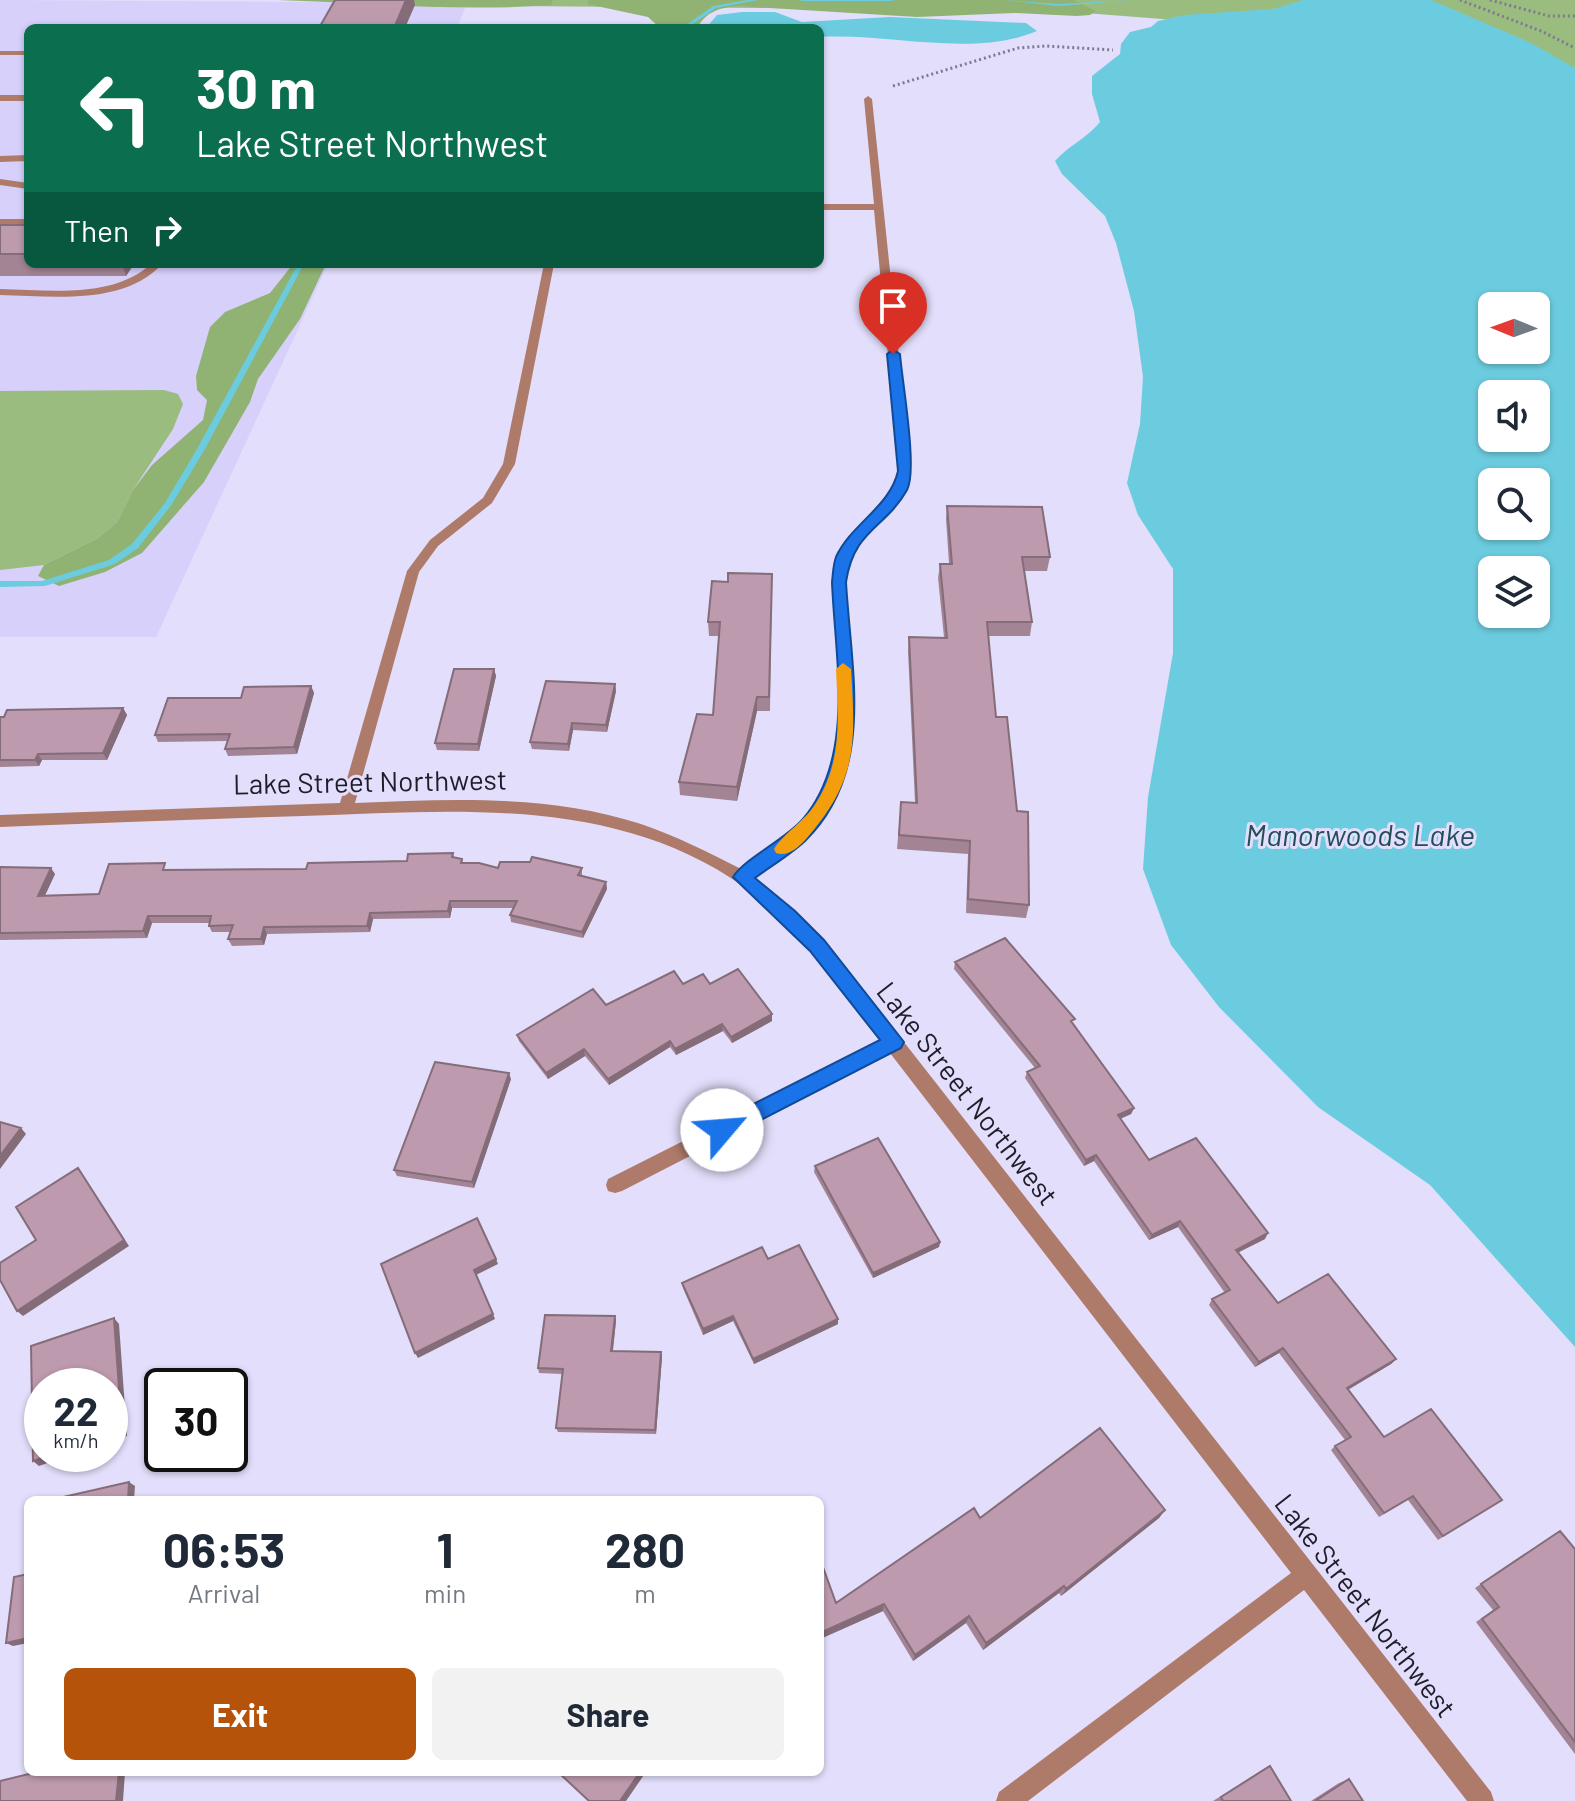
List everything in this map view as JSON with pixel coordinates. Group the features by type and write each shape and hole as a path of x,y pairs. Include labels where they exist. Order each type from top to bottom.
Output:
{"street":[{"path":"0,53 24,53"},
{"path":"0,98 24,98"},
{"path":"742,877 798,837 823,808 839,775 847,738 839,582 843,559 856,538 901,489 905,471 868,99"},
{"path":"0,159 24,158"},
{"path":"0,182 24,185"},
{"path":"824,207 879,207"},
{"path":"0,222 24,222"},
{"path":"0,292 106,290 135,280 152,268"},
{"path":"346,808 413,571 427,550 488,500 509,464 548,268"},
{"name":"Lake Street Northwest","path":"0,821 462,804 558,810 601,818 653,835 742,877 789,916 817,946 894,1042 1482,1801"},
{"path":"615,1185 894,1042"},
{"path":"1008,1801 1307,1574"}],"path":[{"path":"1460,0 1541,31 1575,48"},
{"path":"1490,0 1549,16 1575,16"},
{"path":"893,86 1018,48 1046,46 1113,50"}],"shaded area":[{"path":"0,0 467,3 459,24 24,24 24,268 326,268 156,637 0,637"}],"green space":[{"path":"278,0 553,0 551,5 483,8"},
{"path":"445,0 1575,0 1575,129 1508,46 1046,10 498,6"},
{"path":"589,0 1073,0 1096,11 1077,16 1014,13 917,17 738,6 714,11 700,24 656,24 648,17 587,4"},
{"path":"290,268 324,268 300,319 258,379 250,402 204,482 142,553 105,572 59,586 38,576 44,565 98,538 117,522 133,490 152,465 203,420 207,400 197,390 196,376 210,327 225,312 270,293"},
{"path":"164,390 178,394 183,404 173,429 133,490 117,522 98,538 44,565 0,570 0,391"}],"water":[{"name":"Manorwoods Lake","path":"1303,0 1431,0 1531,43 1575,68 1575,1347 1430,1185 1318,1107 1219,1007 1171,945 1143,869 1148,797 1173,653 1173,569 1138,515 1127,483 1140,424 1143,377 1134,311 1116,243 1105,216 1062,174 1055,161 1100,122 1092,94 1092,76 1120,54 1121,44 1130,32 1185,15 1273,9"},
{"path":"775,12 802,22 890,17 1026,23 1037,31 986,43 930,43 824,37 824,24 709,24 717,15"}],"building":[{"path":"335,0 406,0 396,24 321,24"},
{"path":"0,225 24,225 24,254 0,254"},
{"path":"947,506 1042,507 1050,557 1022,557 1032,622 987,622 996,717 1007,717 1017,811 1028,812 1029,905 968,899 970,841 899,835 901,802 917,803 909,637 947,638 940,564 952,564"},
{"path":"728,573 772,574 769,697 757,697 737,787 679,782 697,714 713,715 720,622 708,622 712,581 728,582"},
{"path":"454,669 494,669 478,744 435,743"},
{"path":"546,681 615,684 606,725 572,723 568,744 530,742"},
{"path":"311,686 294,747 225,749 230,734 155,735 168,698 241,698 244,687"},
{"path":"123,708 103,753 38,754 35,760 0,760 0,717 4,717 7,710"},
{"path":"453,853 452,857 462,859 461,863 479,863 498,868 500,862 530,862 532,857 582,868 578,875 606,882 582,932 510,915 517,901 450,901 448,911 370,913 367,926 264,927 261,939 228,939 233,925 209,926 211,916 148,916 143,931 0,933 0,867 51,868 38,896 99,894 109,864 165,863 163,870 306,869 308,863 407,861 408,854"},
{"path":"1005,938 1075,1019 1071,1021 1134,1108 1118,1115 1149,1160 1196,1138 1268,1233 1236,1250 1278,1303 1328,1274 1396,1359 1347,1388 1384,1437 1431,1409 1502,1500 1443,1536 1413,1496 1384,1513 1335,1446 1351,1437 1283,1348 1259,1362 1212,1299 1230,1290 1180,1221 1152,1235 1096,1155 1086,1160 1027,1072 1040,1066 955,962"},
{"path":"738,969 772,1014 731,1037 722,1024 675,1049 670,1041 608,1079 584,1049 546,1073 517,1035 593,989 606,1005 674,971 683,984 703,974 710,984"},
{"path":"435,1062 509,1073 472,1182 394,1170"},
{"path":"0,1122 21,1128 0,1156"},
{"path":"878,1138 940,1242 873,1273 815,1166"},
{"path":"78,1168 124,1240 17,1311 0,1280 0,1263 36,1240 16,1207"},
{"path":"477,1218 496,1259 474,1270 493,1314 415,1353 381,1264"},
{"path":"799,1245 838,1319 753,1359 733,1316 703,1329 682,1283 762,1247 768,1259"},
{"path":"545,1315 615,1316 611,1351 661,1352 655,1430 556,1428 563,1369 538,1368"},
{"path":"114,1318 118,1368 31,1368 31,1346"},
{"path":"1100,1428 1165,1510 1066,1589 1064,1586 986,1643 969,1616 915,1655 884,1604 824,1631 824,1570 836,1603 974,1508 980,1518"},
{"path":"129,1482 128,1496 67,1496"},
{"path":"1560,1531 1575,1549 1575,1742 1482,1619 1499,1607 1481,1584"},
{"path":"24,1575 24,1639 6,1643 14,1577"},
{"path":"1270,1766 1291,1801 1223,1801 1221,1797"},
{"path":"24,1775 119,1776 116,1801 0,1801 0,1781"},
{"path":"562,1776 637,1776 620,1801 589,1801"},
{"path":"1349,1779 1363,1801 1315,1801"}],"waterway":[{"path":"690,24 715,7 756,0"},
{"path":"802,0 892,0"},
{"path":"1006,0 1058,5 1132,0"},
{"path":"0,584 42,584 112,562 135,546 168,504 201,449 299,268"}],"slow traffic":[{"path":"782,849 798,837 823,808 839,775 847,738 843,669"}],"route":[{"path":"722,1130 894,1042 817,946 789,916 742,877 798,837 823,808 839,775 847,738 839,582 843,559 856,538 901,489 905,471 893,354"}]}
